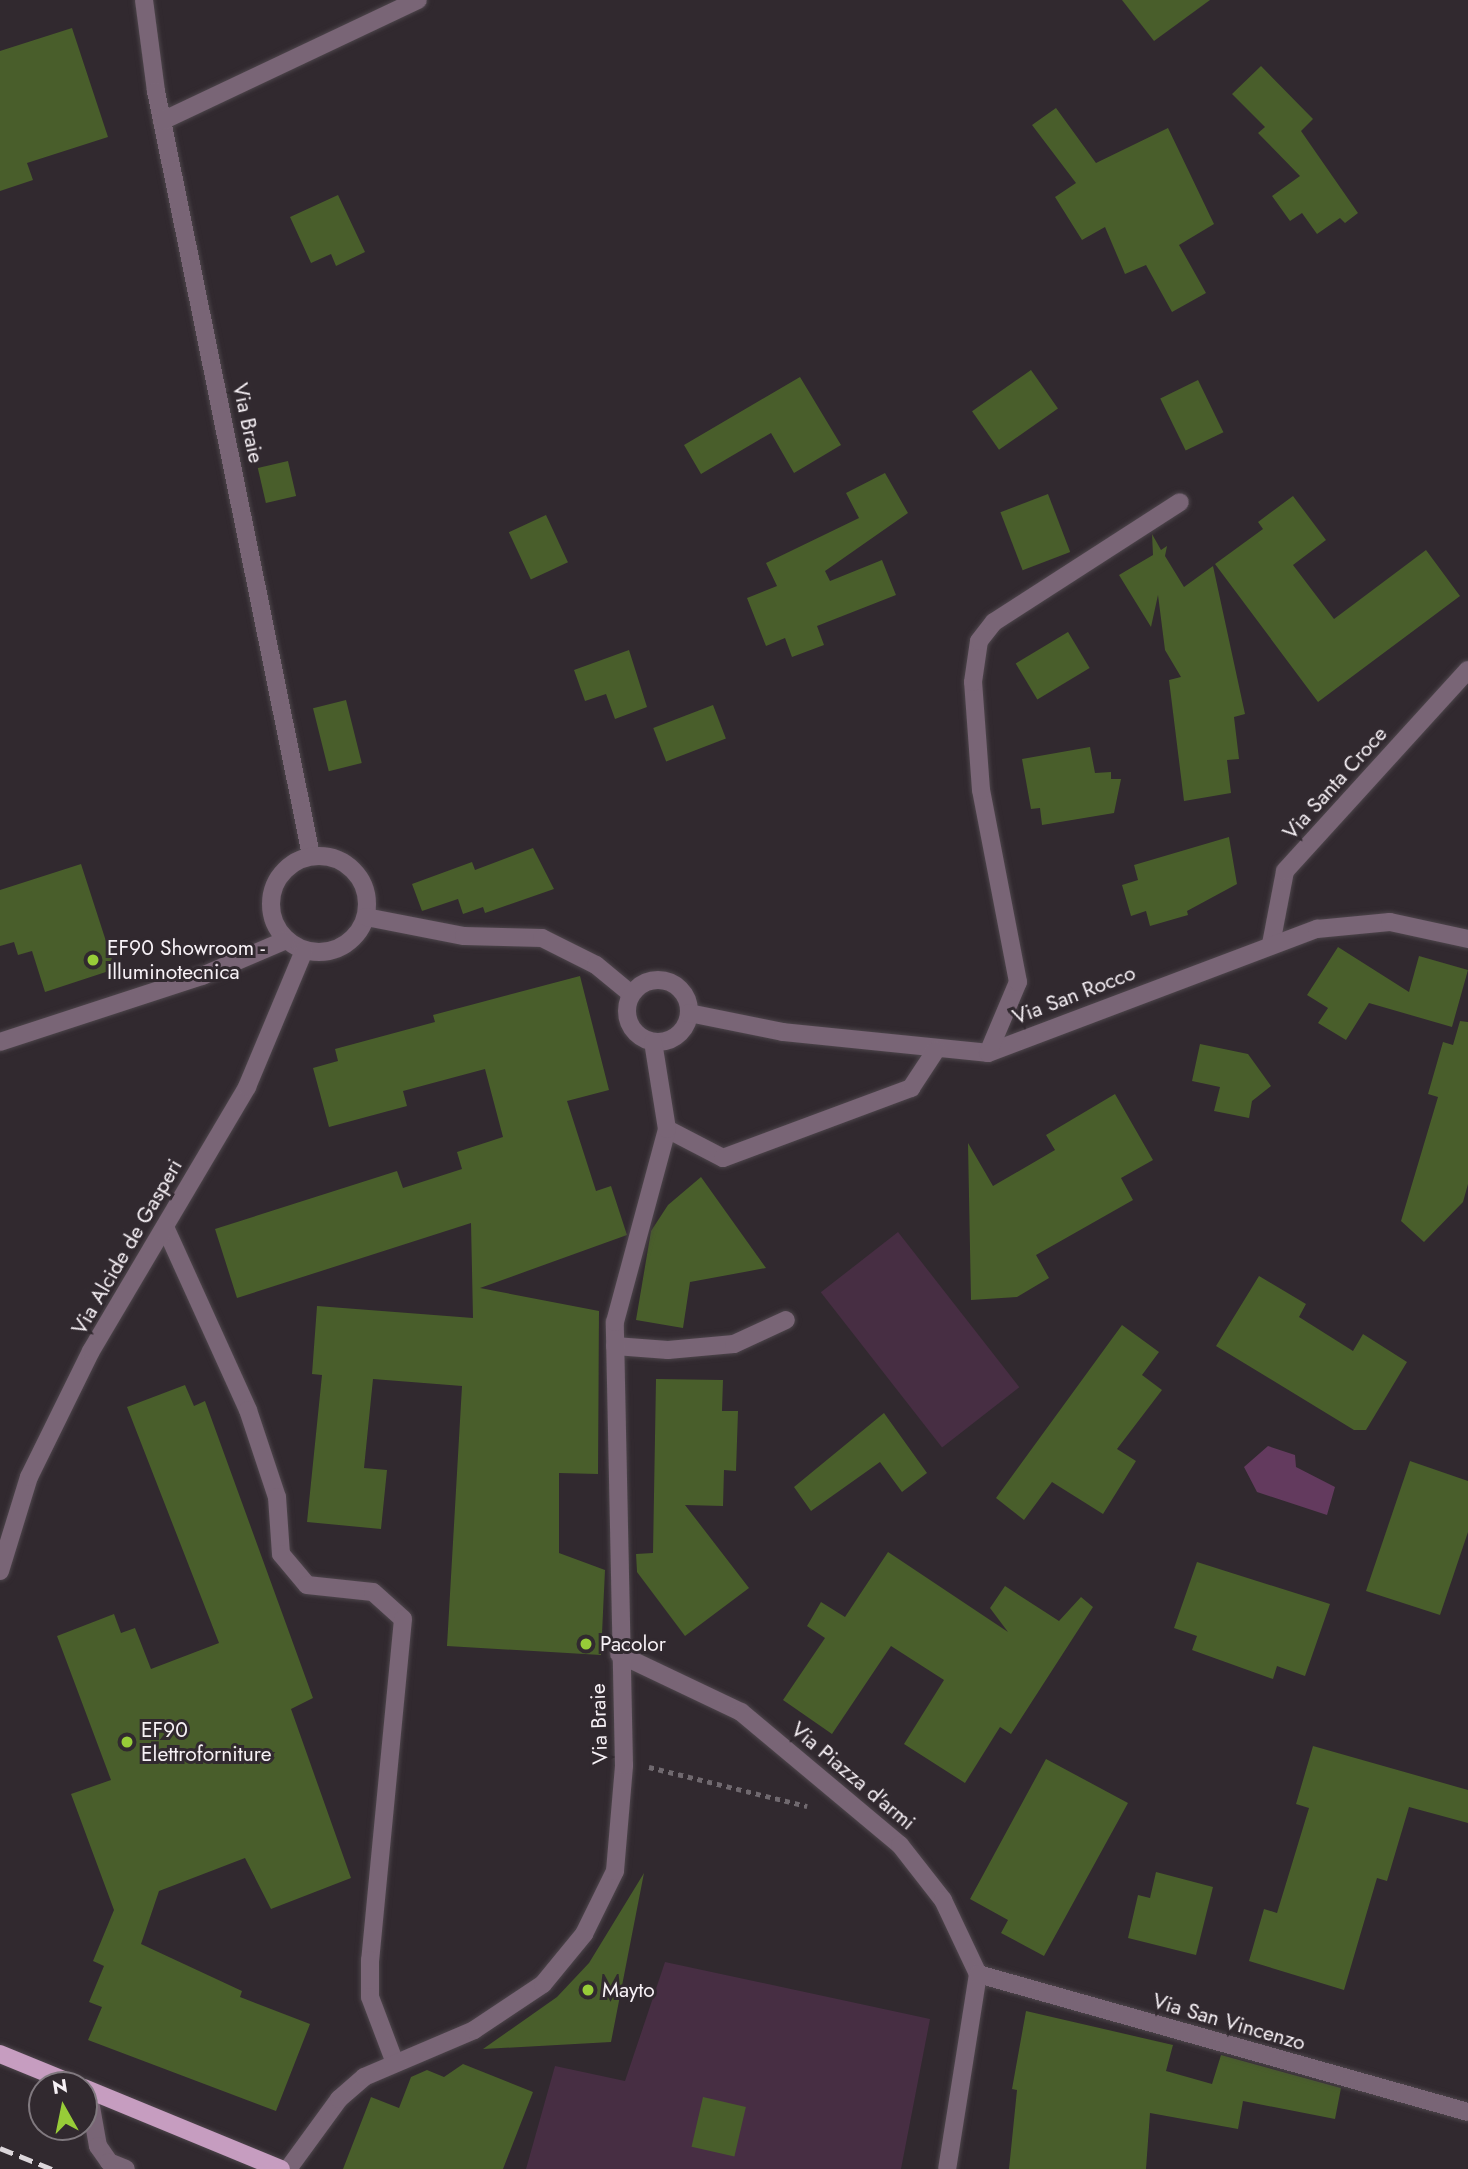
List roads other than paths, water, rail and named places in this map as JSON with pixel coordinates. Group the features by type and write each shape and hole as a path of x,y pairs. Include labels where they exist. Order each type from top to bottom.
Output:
{"main road":[{"path":"0,2054 42,2071"},
{"path":"98,2094 281,2169"}],"street":[{"name":"Via Braie","path":"144,0 162,121 311,855"},
{"path":"162,121 418,0"},
{"path":"988,1053 1017,982 981,790 973,682 979,641 994,622 1180,502"},
{"name":"Via Santa Croce","path":"1272,944 1285,871 1468,670"},
{"path":"311,855 336,858 356,871 367,893 366,916 353,939 330,951 304,951 286,940 271,917 272,890 286,867 311,855"},
{"path":"366,916 464,936 542,938 596,965 631,994"},
{"name":"Via San Rocco","path":"689,1013 782,1032 936,1050 988,1053 1317,929 1390,922 1468,939"},
{"path":"0,1042 120,1003 286,940"},
{"name":"Via Alcide de Gasperi","path":"0,1572 29,1478 92,1351 247,1087 304,951"},
{"path":"651,981 664,981 684,993 689,1013 677,1037 653,1042 632,1030 627,1006 631,994 651,981"},
{"name":"Via Braie","path":"289,2169 339,2099 364,2077 474,2030 543,1983 583,1934 615,1871 624,1765 619,1654 615,1322 667,1129 653,1042"},
{"path":"667,1129 723,1158 911,1088 936,1050"},
{"path":"164,1227 248,1410 277,1497 281,1554 307,1585 373,1592 403,1619 370,1960 370,1997 396,2063"},
{"path":"615,1346 668,1350 734,1345 786,1320"},
{"name":"Via Piazza d'armi","path":"619,1654 741,1713 849,1798 900,1844 943,1900 978,1974"},
{"path":"947,2169 978,1974"},
{"name":"Via San Vincenzo","path":"978,1974 1468,2112"},
{"path":"96,2141 109,2162 126,2169"}],"railway":[{"path":"0,2148 52,2169"}],"place":[{"name":"EF90 Showroom - Illuminotecnica","path":"93,960"},
{"name":"Pacolor","path":"586,1644"},
{"name":"EF90 Elettroforniture","path":"127,1742"},
{"name":"Mayto","path":"588,1990"}]}
